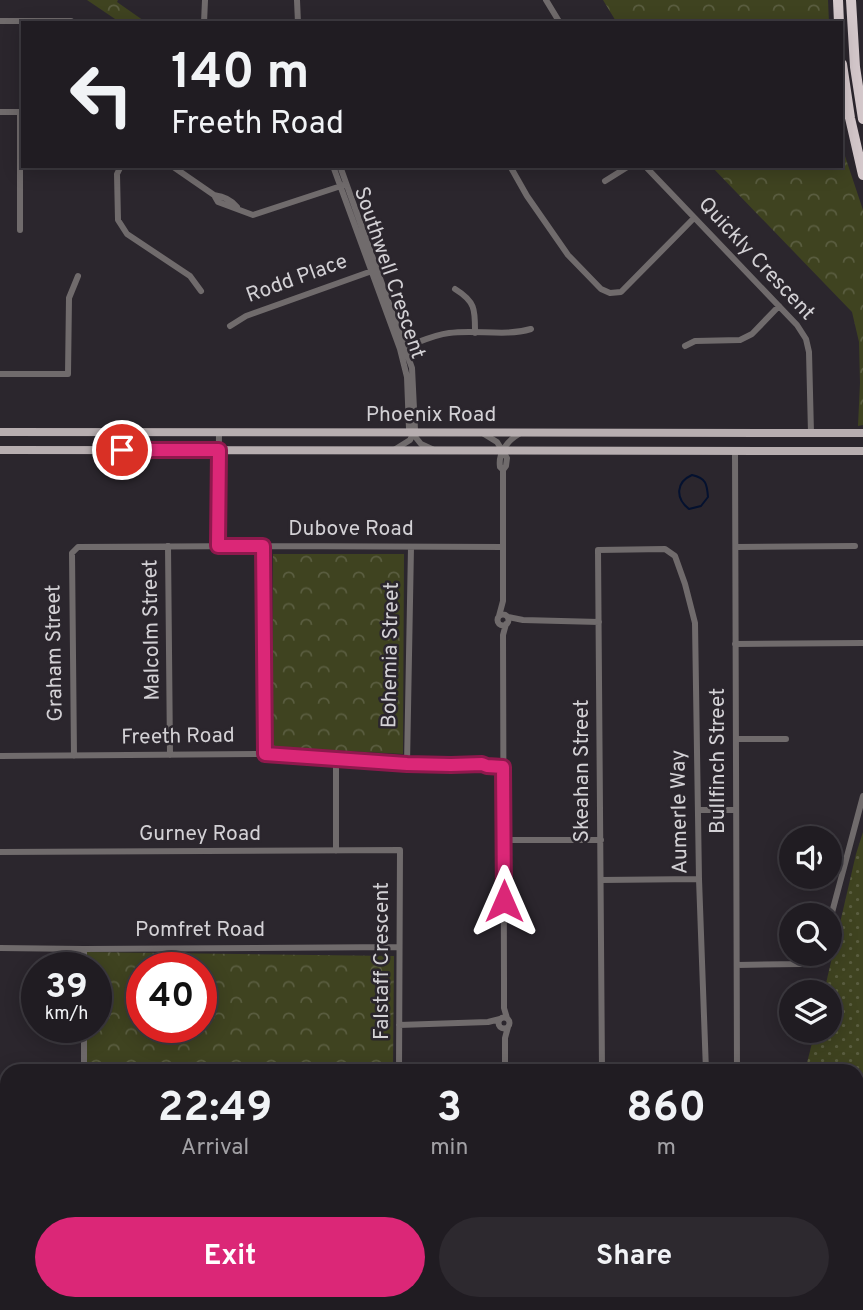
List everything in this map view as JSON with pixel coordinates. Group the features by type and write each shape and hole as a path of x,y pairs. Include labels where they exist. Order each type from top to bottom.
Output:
{"highway":[{"path":"838,0 839,21"},
{"path":"851,0 855,67 863,119"},
{"path":"843,71 863,175"}],"main road":[{"name":"Phoenix Road","path":"0,432 863,433"},
{"name":"Phoenix Road","path":"0,450 863,451"}],"street":[{"path":"205,0 205,21"},
{"path":"297,0 298,21"},
{"path":"546,0 559,21"},
{"path":"0,21 71,20"},
{"path":"0,112 21,112 20,230"},
{"path":"120,168 117,174 118,220 127,234 190,276 201,291"},
{"path":"175,168 214,195 225,197 238,209 253,215 343,185"},
{"name":"Southwell Crescent","path":"334,168 343,185 402,348 407,377 408,425 413,433"},
{"name":"Southwell Crescent","path":"340,168 343,185"},
{"path":"511,168 568,255 601,289 610,293 621,292 694,218"},
{"path":"605,181 626,168"},
{"name":"Quickly Crescent","path":"647,168 797,325 806,339 809,352 811,433"},
{"name":"Rodd Place","path":"230,326 246,316 374,270"},
{"path":"0,374 68,374 69,298 78,276"},
{"path":"455,289 472,303 475,333"},
{"path":"685,346 695,341 740,340 752,334 779,306"},
{"path":"402,348 450,333 517,334 531,329"},
{"path":"218,546 219,432"},
{"path":"394,450 410,440 413,433"},
{"path":"413,433 421,444 436,451"},
{"path":"482,433 497,442 507,458 503,470 505,1064"},
{"path":"504,450 507,442 520,433"},
{"name":"Bullfinch Street","path":"735,451 737,1064"},
{"name":"Dubove Road","path":"75,550 78,547 218,546 503,547"},
{"path":"263,546 265,754"},
{"path":"736,547 855,546"},
{"name":"Malcolm Street","path":"168,547 170,755"},
{"name":"Bohemia Street","path":"407,764 411,547"},
{"name":"Skeahan Street","path":"603,1064 598,550 665,549 675,556"},
{"name":"Graham Street","path":"74,756 72,553 75,550"},
{"name":"Aumerle Way","path":"675,556 695,623 699,879 706,1064"},
{"path":"505,620 599,622"},
{"path":"735,644 863,643"},
{"path":"736,739 786,739"},
{"name":"Freeth Road","path":"0,756 265,754 407,764 504,764"},
{"path":"336,759 336,851"},
{"path":"835,903 863,796"},
{"path":"698,810 736,810"},
{"path":"504,840 601,840"},
{"name":"Gurney Road","path":"0,852 400,850"},
{"name":"Falstaff Crescent","path":"399,1064 400,850"},
{"path":"601,880 699,879"},
{"name":"Pomfret Road","path":"0,948 399,947"},
{"path":"737,965 779,964"},
{"path":"399,1025 503,1023"},
{"path":"84,1043 84,1064"}],"green space":[{"path":"87,0 118,0 117,2 144,21 118,21"},
{"path":"603,0 828,0 829,21 616,21"},
{"path":"843,143 863,210 863,425 858,426 859,342 852,312 713,168 843,168"},
{"path":"273,554 404,554 403,754 272,747"},
{"path":"863,832 863,1064 807,1064 812,1043 842,1043 842,980 827,980 830,966 842,966 842,914"},
{"path":"112,952 126,953 126,1043 217,1043 217,954 394,956 393,1064 87,1064 87,1043 112,1043"}],"waterway":[{"path":"692,475 705,482 708,497 701,506 689,509 681,500 679,490 683,482 692,475"}],"route":[{"path":"122,450 219,450 218,546 263,546 265,754 407,764 482,764 503,767 504,901"}]}
